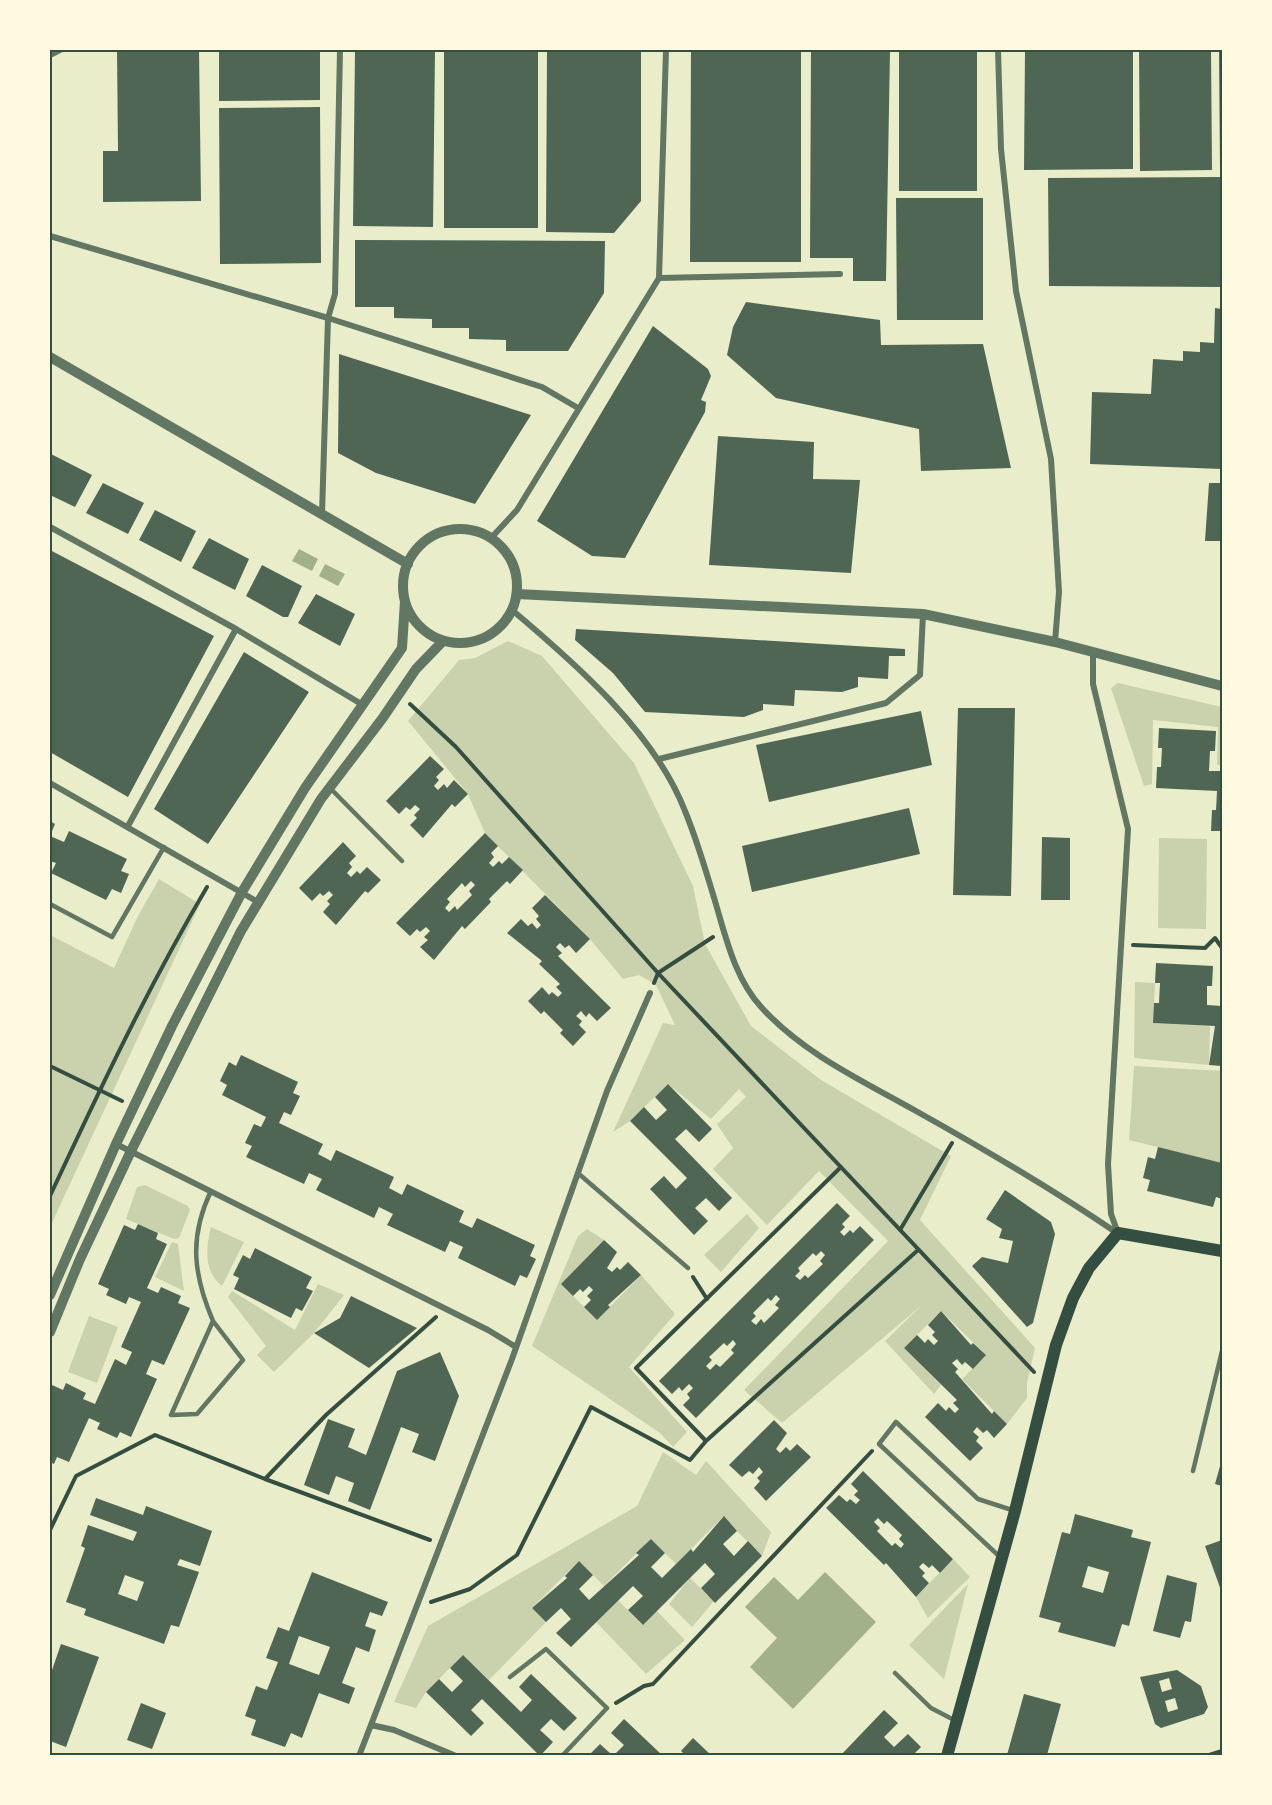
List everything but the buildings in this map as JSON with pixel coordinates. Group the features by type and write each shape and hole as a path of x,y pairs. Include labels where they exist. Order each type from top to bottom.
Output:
{"main road":[{"path":"947,1755 1015,1512 1056,1345 1073,1298 1089,1268 1118,1233 1222,1251"}],"street":[{"path":"50,55 60,50"},
{"path":"322,514 328,318 335,294 340,50"},
{"path":"491,538 517,510 659,278 666,50"},
{"path":"998,50 1001,149 1016,291 1051,459 1059,592 1055,642"},
{"path":"50,236 328,318 542,387 578,408"},
{"path":"659,278 840,274"},
{"path":"50,357 408,564"},
{"path":"50,527 236,629 363,705"},
{"path":"50,1295 116,1144 242,892 305,788 402,648 404,576 416,549 428,538 443,531 460,529 476,531 491,538 504,548 517,578 517,594 512,610 503,624 491,634 476,641 459,643 443,641 427,632 413,618 405,601"},
{"path":"517,594 923,614 1055,642 1222,686"},
{"path":"512,610 593,682 659,759 684,809 723,929 748,991 791,1036 830,1062 1066,1198 1118,1233"},
{"path":"659,759 886,703 920,675 923,614"},
{"path":"128,826 236,629"},
{"path":"50,1332 80,1259 131,1151 258,902 330,787 416,669 443,641"},
{"path":"1093,652 1094,684 1128,829 1108,1164 1111,1214 1118,1233"},
{"path":"50,783 258,902"},
{"path":"359,1755 516,1347 607,1091 650,993"},
{"path":"116,1144 516,1347"},
{"path":"371,1725 394,1730 456,1755"}],"lane":[{"path":"330,787 402,861"},
{"path":"50,904 112,937 164,847"},
{"path":"579,1174 688,1268"},
{"path":"211,1191 201,1211 195,1240 202,1295 213,1321 243,1360 197,1414 171,1415 213,1321"},
{"path":"1193,1471 1222,1351"},
{"path":"1001,1558 879,1444 896,1422 978,1499 1015,1512"},
{"path":"510,1677 546,1649 607,1708 562,1755"},
{"path":"895,1673 931,1708 956,1721"}],"path":[{"path":"399,693 456,747 658,974 1046,1385"},
{"path":"50,1196 99,1091 179,935 213,876"},
{"path":"650,993 658,974 723,929"},
{"path":"1120,945 1205,948 1215,938 1222,948"},
{"path":"50,1066 134,1107"},
{"path":"900,1230 957,1134"},
{"path":"706,1442 636,1368 840,1167"},
{"path":"416,1607 470,1590 517,1556 591,1407 690,1460 706,1442 918,1250"},
{"path":"688,1268 707,1299"},
{"path":"265,1479 326,1415 444,1310"},
{"path":"50,1530 76,1476 155,1435 265,1479 440,1544"},
{"path":"607,1708 644,1686 653,1684 879,1444"},
{"path":"1206,1755 1222,1751"}],"shaded area":[{"path":"299,549 318,559 312,571 292,561"},
{"path":"325,564 345,574 338,586 319,576"},
{"path":"508,641 542,656 634,763 693,886 705,944 751,1026 821,1080 951,1156 920,1220 1035,1348 1027,1383 1027,1398 1007,1424 962,1379 986,1355 941,1311 904,1348 941,1385 934,1394 885,1341 922,1305 782,1423 744,1390 888,1241 819,1171 767,1225 713,1169 733,1148 717,1124 746,1097 739,1089 711,1119 668,1084 630,1121 613,1132 663,1023 675,1025 656,985 639,975 623,979 590,939 485,833 468,794 408,721 459,660 475,658"},
{"path":"1118,683 1222,707 1222,765 1217,765 1218,727 1153,720 1152,784 1144,786 1111,688"},
{"path":"1159,838 1207,839 1206,929 1158,928"},
{"path":"159,879 200,904 50,1227 50,935 114,968 138,916"},
{"path":"1135,982 1155,983 1153,1023 1210,1026 1209,1065 1134,1058"},
{"path":"1134,1066 1222,1071 1222,1163 1129,1140"},
{"path":"145,1185 188,1206 190,1210 179,1238 174,1239 126,1219 137,1187"},
{"path":"747,1214 759,1228 721,1272 704,1255"},
{"path":"211,1227 244,1242 222,1286 209,1266 207,1251"},
{"path":"587,1229 604,1240 561,1284 597,1320 641,1275 675,1314 629,1367 687,1432 673,1447 660,1433 532,1346 578,1236"},
{"path":"172,1242 178,1244 184,1291 155,1277"},
{"path":"318,1284 344,1295 314,1333 274,1372 257,1355 266,1346 228,1297 232,1291 295,1330"},
{"path":"89,1316 118,1327 97,1383 68,1372"},
{"path":"663,1452 696,1475 706,1461 771,1532 762,1556 723,1517 676,1564 651,1539 604,1586 579,1561 532,1608 546,1622 489,1680 463,1655 426,1692 416,1708 394,1702 428,1626 637,1506"},
{"path":"953,1559 970,1577 928,1618 916,1597"},
{"path":"825,1572 876,1622 793,1709 750,1667 777,1638 745,1607 774,1577 798,1600"},
{"path":"690,1578 714,1601 692,1627 669,1604"},
{"path":"968,1584 944,1679 909,1645"},
{"path":"618,1600 642,1625 657,1611 685,1640 646,1674 596,1622"}]}
